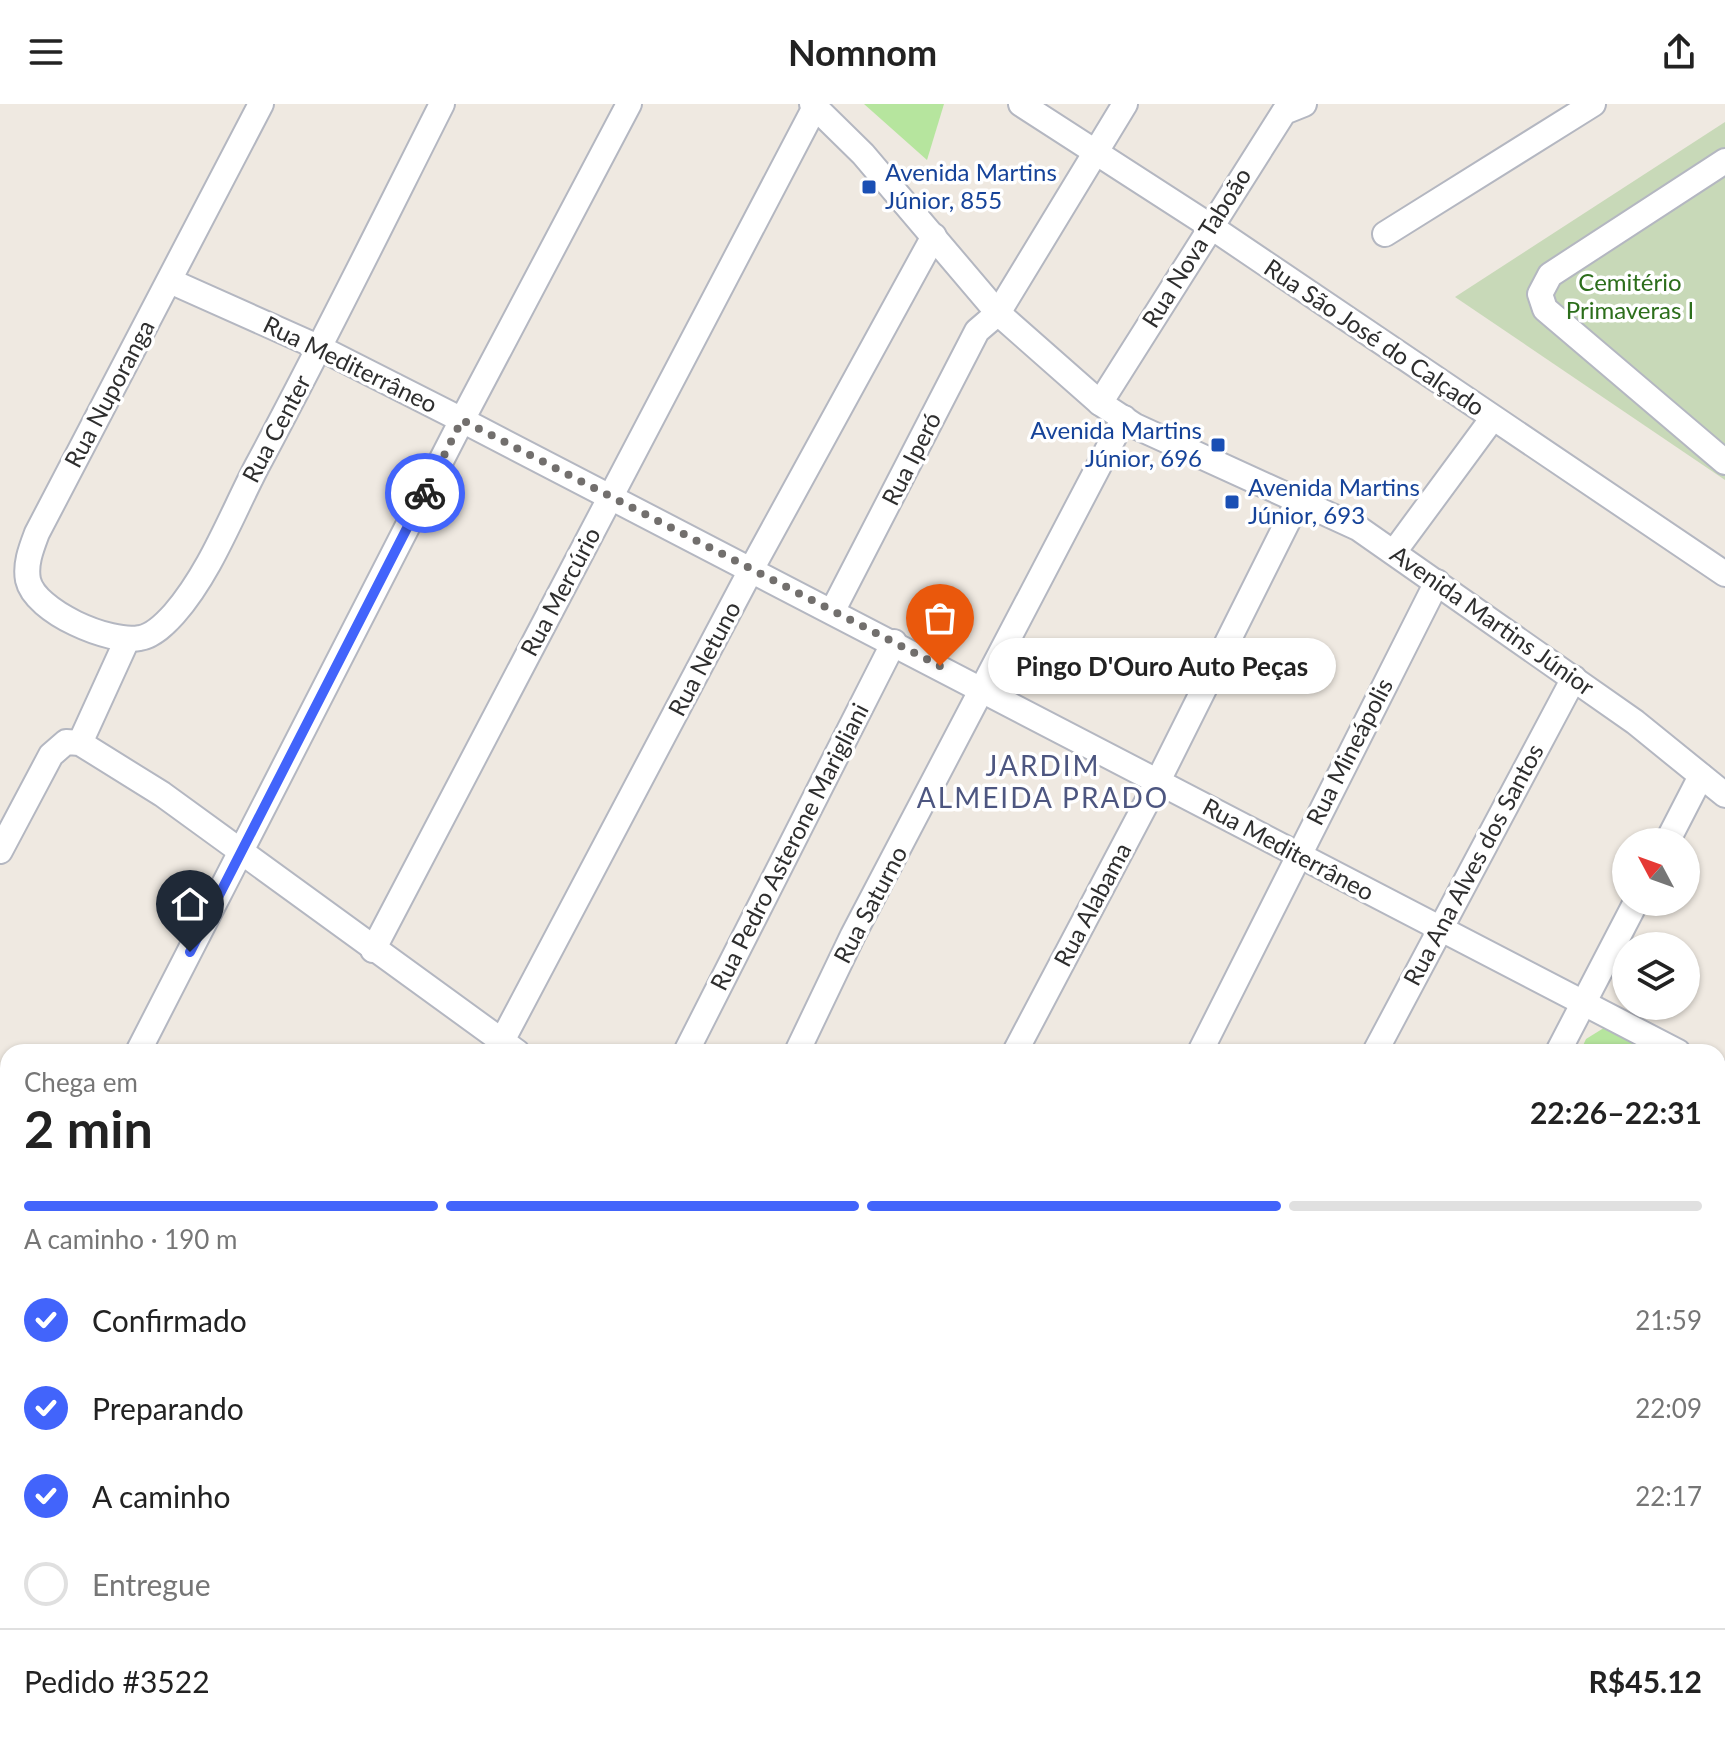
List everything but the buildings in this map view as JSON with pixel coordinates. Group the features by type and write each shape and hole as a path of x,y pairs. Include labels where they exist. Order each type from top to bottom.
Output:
{"street":[{"name":"Rua Nuporanga","path":"127,640 105,635 50,609 34,595 28,580 28,560 37,533 261,104"},
{"name":"Rua Center","path":"127,640 144,638 161,627 191,590 320,348 442,104"},
{"path":"142,1044 462,420 629,104"},
{"name":"Rua São José do Calçado","path":"1021,104 1210,226 1725,574"},
{"name":"Rua Iperó","path":"833,610 977,331 998,313 1125,104"},
{"path":"1385,234 1593,104"},
{"name":"Avenida Martins Júnior","path":"814,105 863,154 998,313 1100,403 1124,418 1358,528 1574,678 1718,787"},
{"name":"Rua Mercúrio","path":"373,950 814,105"},
{"name":"Rua Nova Taboão","path":"1100,403 1287,107"},
{"path":"1725,161 1550,275 1540,294 1545,309 1725,462"},
{"name":"Rua Netuno","path":"512,1044 752,568 934,236"},
{"name":"Rua Mediterrâneo","path":"170,281 320,348 611,499 752,568 1159,779 1438,930 1662,1044"},
{"name":"Rua Saturno","path":"801,1044 853,935 1124,418"},
{"path":"1394,552 1492,419"},
{"name":"Rua Alabama","path":"1019,1044 1159,779 1299,499"},
{"name":"Rua Mineápolis","path":"1204,1044 1437,582"},
{"path":"80,743 127,640"},
{"name":"Rua Pedro Asterone Marigliani","path":"690,1044 894,642"},
{"name":"Rua Ana Alves dos Santos","path":"1379,1044 1574,678"},
{"path":"0,851 51,755 66,742 80,743 162,794 506,1044"},
{"path":"1680,828 1718,787"},
{"path":"1562,1044 1629,916"}],"green space":[{"path":"864,104 944,104 927,160"},
{"name":"Cemitério Primaveras I","path":"1725,122 1725,480 1455,297"},
{"path":"1607,1026 1641,1044 1584,1044 1586,1039"}],"way so far":[{"path":"425,493 462,420 940,666"}],"place":[{"name":"Avenida Martins Júnior, 855","path":"869,187"},
{"name":"Avenida Martins Júnior, 696","path":"1218,445"},
{"name":"Avenida Martins Júnior, 693","path":"1232,502"},
{"name":"Pingo D'Ouro Auto Peças","path":"940,666"}],"district":[{"name":"JARDIM ALMEIDA PRADO","path":"1043,782"}],"route":[{"path":"190,952 425,493"}]}
